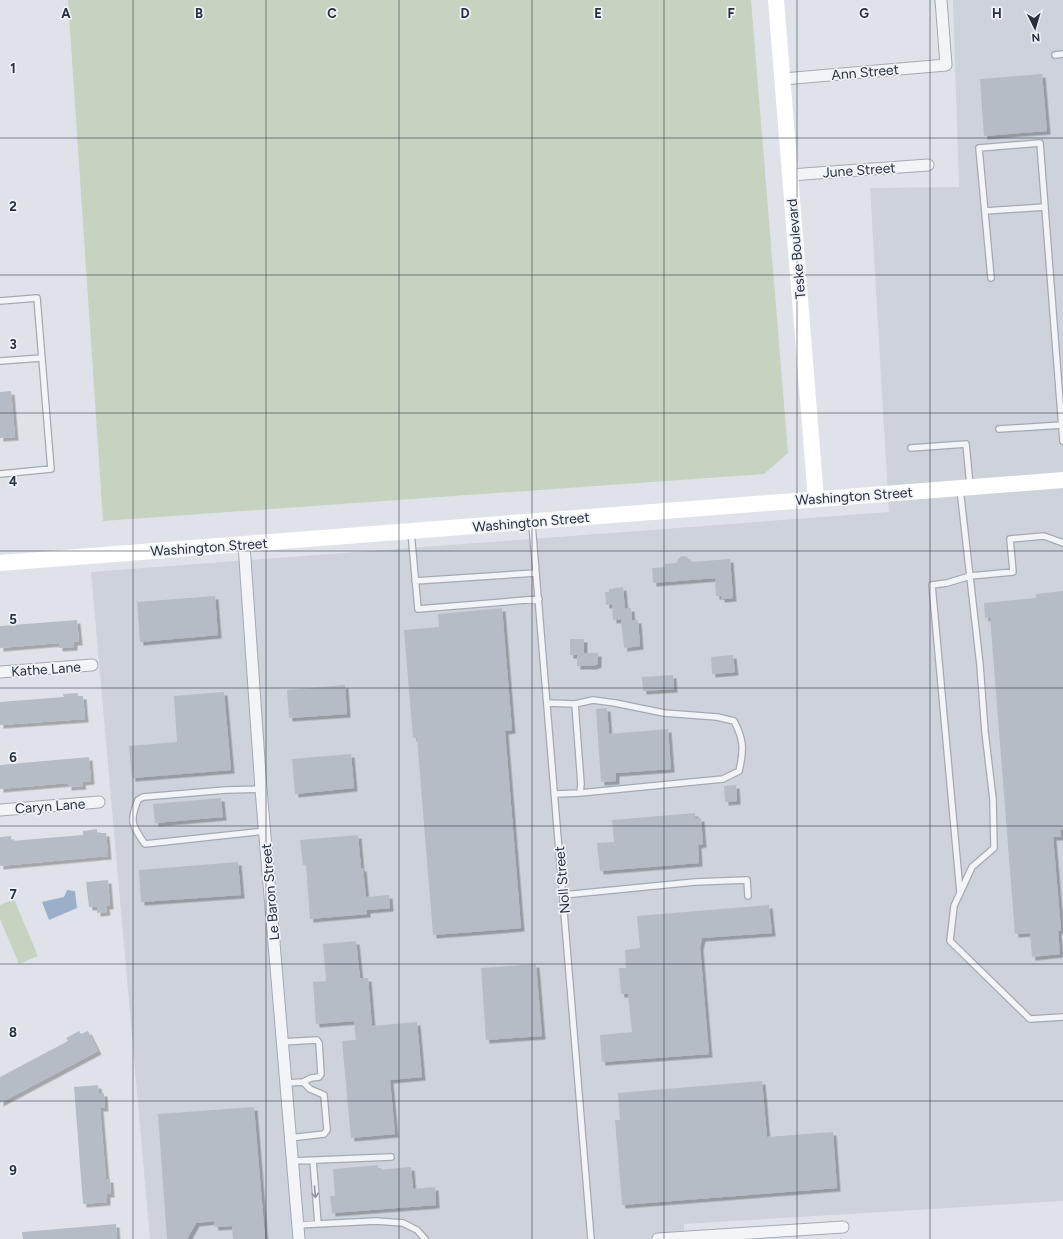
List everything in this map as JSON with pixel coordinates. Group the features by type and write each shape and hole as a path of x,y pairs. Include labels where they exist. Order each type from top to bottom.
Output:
{"main road":[{"name":"Teske Boulevard","path":"776,0 816,499"},
{"name":"Washington Street","path":"0,563 816,499 965,489 1063,480"}],"street":[{"name":"Ann Street","path":"783,79 946,65 941,0"},
{"name":"June Street","path":"790,176 928,165"},
{"name":"Le Baron Street","path":"244,545 261,789 298,1239"},
{"name":"Kathe Lane","path":"0,672 92,665"},
{"name":"Caryn Lane","path":"0,810 99,802"},
{"path":"658,1239 774,1235 843,1227"}],"lane":[{"path":"1055,55 1063,54"},
{"path":"991,278 980,148 1040,143 1063,441"},
{"path":"985,211 1045,207"},
{"path":"0,302 37,298 51,469 0,474"},
{"path":"0,361 42,358"},
{"path":"999,429 1062,425"},
{"path":"911,448 966,444 965,489 970,576 993,799 994,848 972,867 954,906 950,941 1030,1019 1063,1016"},
{"name":"Noll Street","path":"532,522 591,1239"},
{"path":"411,531 418,609 539,599"},
{"path":"960,893 932,585 947,583 970,576 1013,572 1010,539 1044,536 1063,544"},
{"path":"415,581 536,572"},
{"path":"547,703 575,704 594,700 664,713 717,716 734,721 741,734 743,755 739,771 723,779 580,793 555,794"},
{"path":"575,704 581,784 580,793"},
{"path":"261,789 226,790 144,797 138,800 133,811 133,824 145,844 265,831"},
{"path":"563,895 695,882 747,880 748,896"},
{"path":"282,1042 317,1040 319,1043 321,1074 319,1077 311,1078 303,1082 286,1083"},
{"path":"290,1138 324,1134 327,1130 324,1095 310,1089 303,1082"},
{"path":"292,1161 392,1157"},
{"path":"313,1160 318,1224"},
{"path":"297,1225 376,1221 403,1222 417,1230 425,1239"}],"shaded area":[{"path":"953,0 1063,0 1063,1201 684,1224 684,1239 150,1239 91,572 889,512 870,188 959,187"}],"green space":[{"path":"68,0 751,0 788,453 764,474 103,521"},
{"path":"14,899 38,956 19,964 0,919 0,905"}],"water":[{"path":"67,890 75,891 77,908 49,920 42,902 64,897"}],"building":[{"path":"1042,74 1047,131 984,136 980,79"},
{"path":"11,391 15,437 0,438 0,392"},
{"path":"682,556 686,556 691,562 730,559 733,598 721,599 721,596 716,596 715,578 653,583 652,568 665,567 665,564 676,563"},
{"path":"623,587 625,609 631,608 632,620 638,620 640,646 624,648 621,619 613,620 612,604 606,605 605,592 609,592 609,589"},
{"path":"1063,591 1063,830 1060,830 1061,837 1053,837 1061,930 1058,931 1060,954 1032,957 1030,933 1015,934 990,617 985,618 984,603 1036,598 1036,594"},
{"path":"215,596 218,635 140,642 137,602"},
{"path":"502,608 512,730 505,731 521,928 433,935 417,738 413,738 404,630 439,627 438,614"},
{"path":"77,620 79,642 74,642 74,647 59,648 59,643 0,648 0,626"},
{"path":"570,639 584,639 584,653 598,653 598,664 593,666 577,666 577,655 570,655"},
{"path":"733,655 735,672 712,674 711,657"},
{"path":"673,675 674,689 643,691 642,677"},
{"path":"345,685 347,714 289,718 287,690"},
{"path":"224,692 231,770 132,778 129,746 177,742 174,696"},
{"path":"78,693 78,696 83,696 85,719 0,725 0,702 64,697 63,694"},
{"path":"607,708 609,734 668,729 671,769 616,773 616,781 601,782 596,709"},
{"path":"351,754 354,788 295,794 292,759"},
{"path":"89,757 91,781 82,782 83,786 68,787 68,783 0,789 0,765"},
{"path":"736,785 737,801 725,802 724,786"},
{"path":"221,798 223,817 155,823 153,804"},
{"path":"695,813 695,818 701,818 703,844 698,845 699,863 600,871 597,843 614,842 612,820"},
{"path":"97,829 97,833 106,833 108,856 0,866 0,837 11,836 11,841 83,835 83,831"},
{"path":"358,835 361,868 363,868 366,897 389,895 390,908 367,910 367,914 310,919 306,865 303,865 300,840"},
{"path":"238,862 241,895 141,902 139,870"},
{"path":"108,880 110,906 106,906 107,912 97,913 97,907 89,907 86,882"},
{"path":"769,905 772,933 702,938 700,947 709,1054 602,1062 600,1035 632,1032 628,994 621,994 619,968 626,968 625,950 640,948 637,916"},
{"path":"356,941 360,978 368,978 372,1026 417,1022 422,1077 390,1080 395,1134 351,1138 342,1041 356,1040 354,1021 316,1024 313,982 326,981 323,944"},
{"path":"536,964 542,1036 486,1040 481,968"},
{"path":"79,1031 81,1034 88,1031 98,1051 0,1103 0,1077 68,1041 66,1038"},
{"path":"762,1081 767,1137 833,1132 837,1188 622,1205 615,1120 620,1120 618,1093"},
{"path":"98,1085 99,1093 104,1093 105,1108 100,1108 106,1179 110,1179 111,1194 107,1194 107,1202 83,1204 74,1087"},
{"path":"254,1107 265,1239 233,1239 232,1226 215,1227 214,1221 196,1223 187,1239 167,1239 158,1114"},
{"path":"378,1165 378,1170 411,1167 413,1189 435,1187 436,1205 332,1213 330,1196 335,1196 333,1169"},
{"path":"116,1224 117,1239 23,1239 22,1232"}]}
